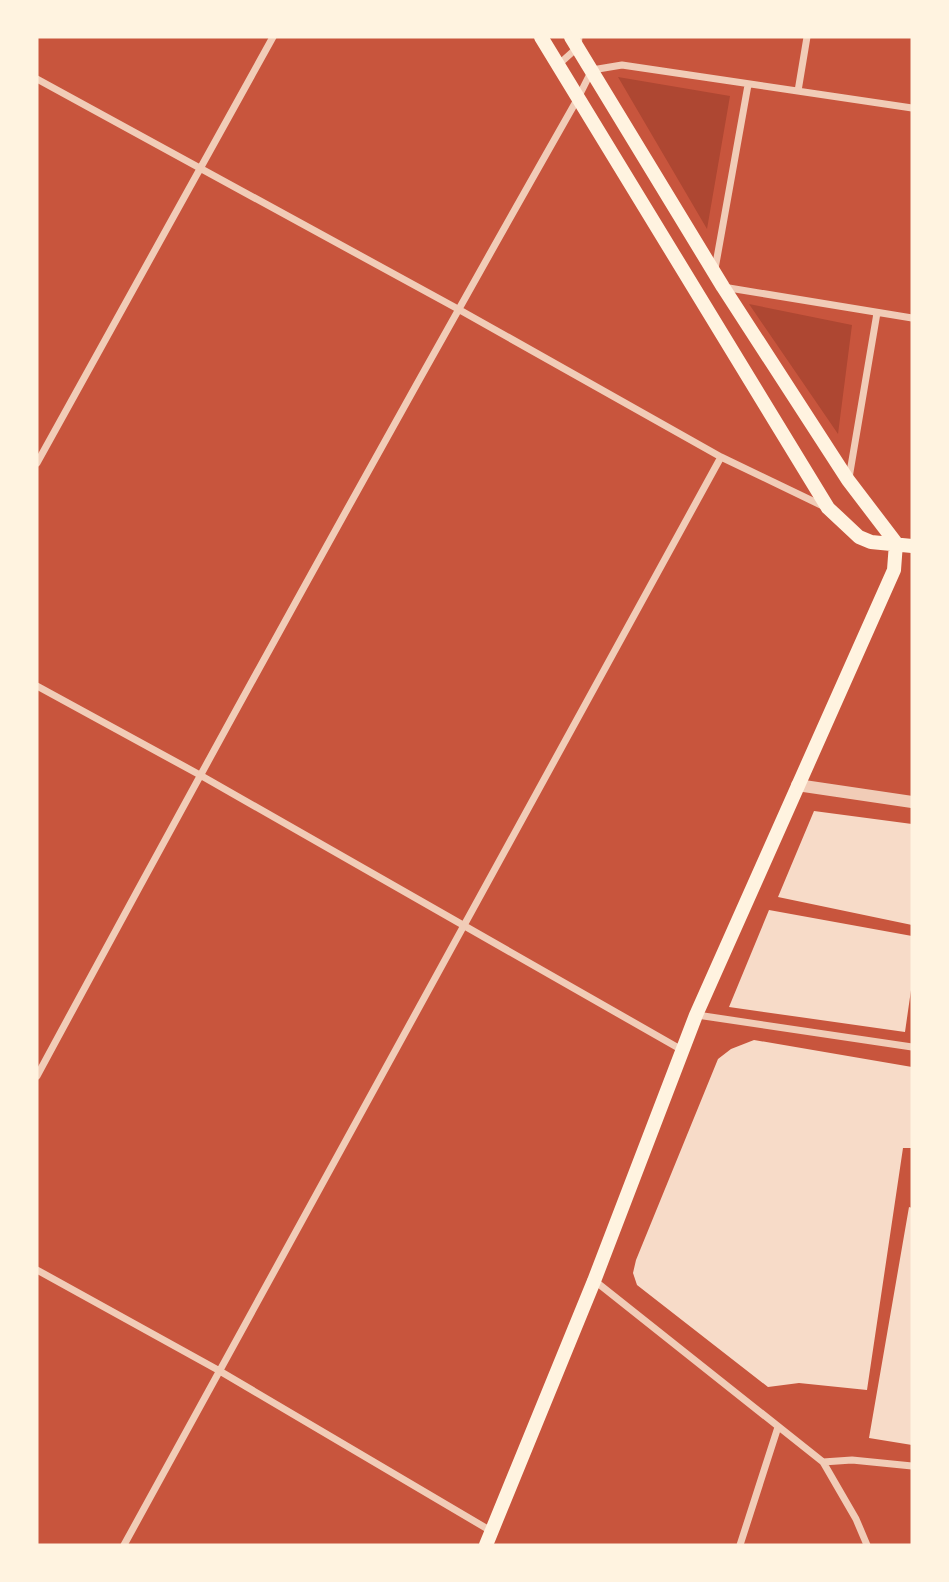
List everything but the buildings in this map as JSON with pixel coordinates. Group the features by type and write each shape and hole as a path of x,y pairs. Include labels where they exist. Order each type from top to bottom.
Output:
{"main road":[{"path":"541,37 828,508 859,537 871,542 912,546"},
{"path":"486,1545 594,1281 696,1015 894,570 896,543 848,480 714,273 576,40"}],"street":[{"path":"37,463 273,37"},
{"path":"798,91 807,37"},
{"path":"558,65 576,40"},
{"path":"37,1076 200,775 592,70 622,65 912,108"},
{"path":"37,79 722,457 828,508"},
{"path":"714,273 748,85"},
{"path":"723,287 912,318"},
{"path":"848,480 877,313"},
{"path":"124,1545 722,457"},
{"path":"37,686 200,775 682,1050"},
{"path":"797,785 912,802"},
{"path":"696,1015 912,1047"},
{"path":"37,1270 218,1370 491,1531"},
{"path":"594,1281 823,1462 856,1519 867,1545"},
{"path":"740,1545 778,1427"},
{"path":"823,1462 852,1460 912,1466"}],"shaded area":[{"path":"618,77 730,96 707,229"},
{"path":"749,304 852,325 838,434"}]}
